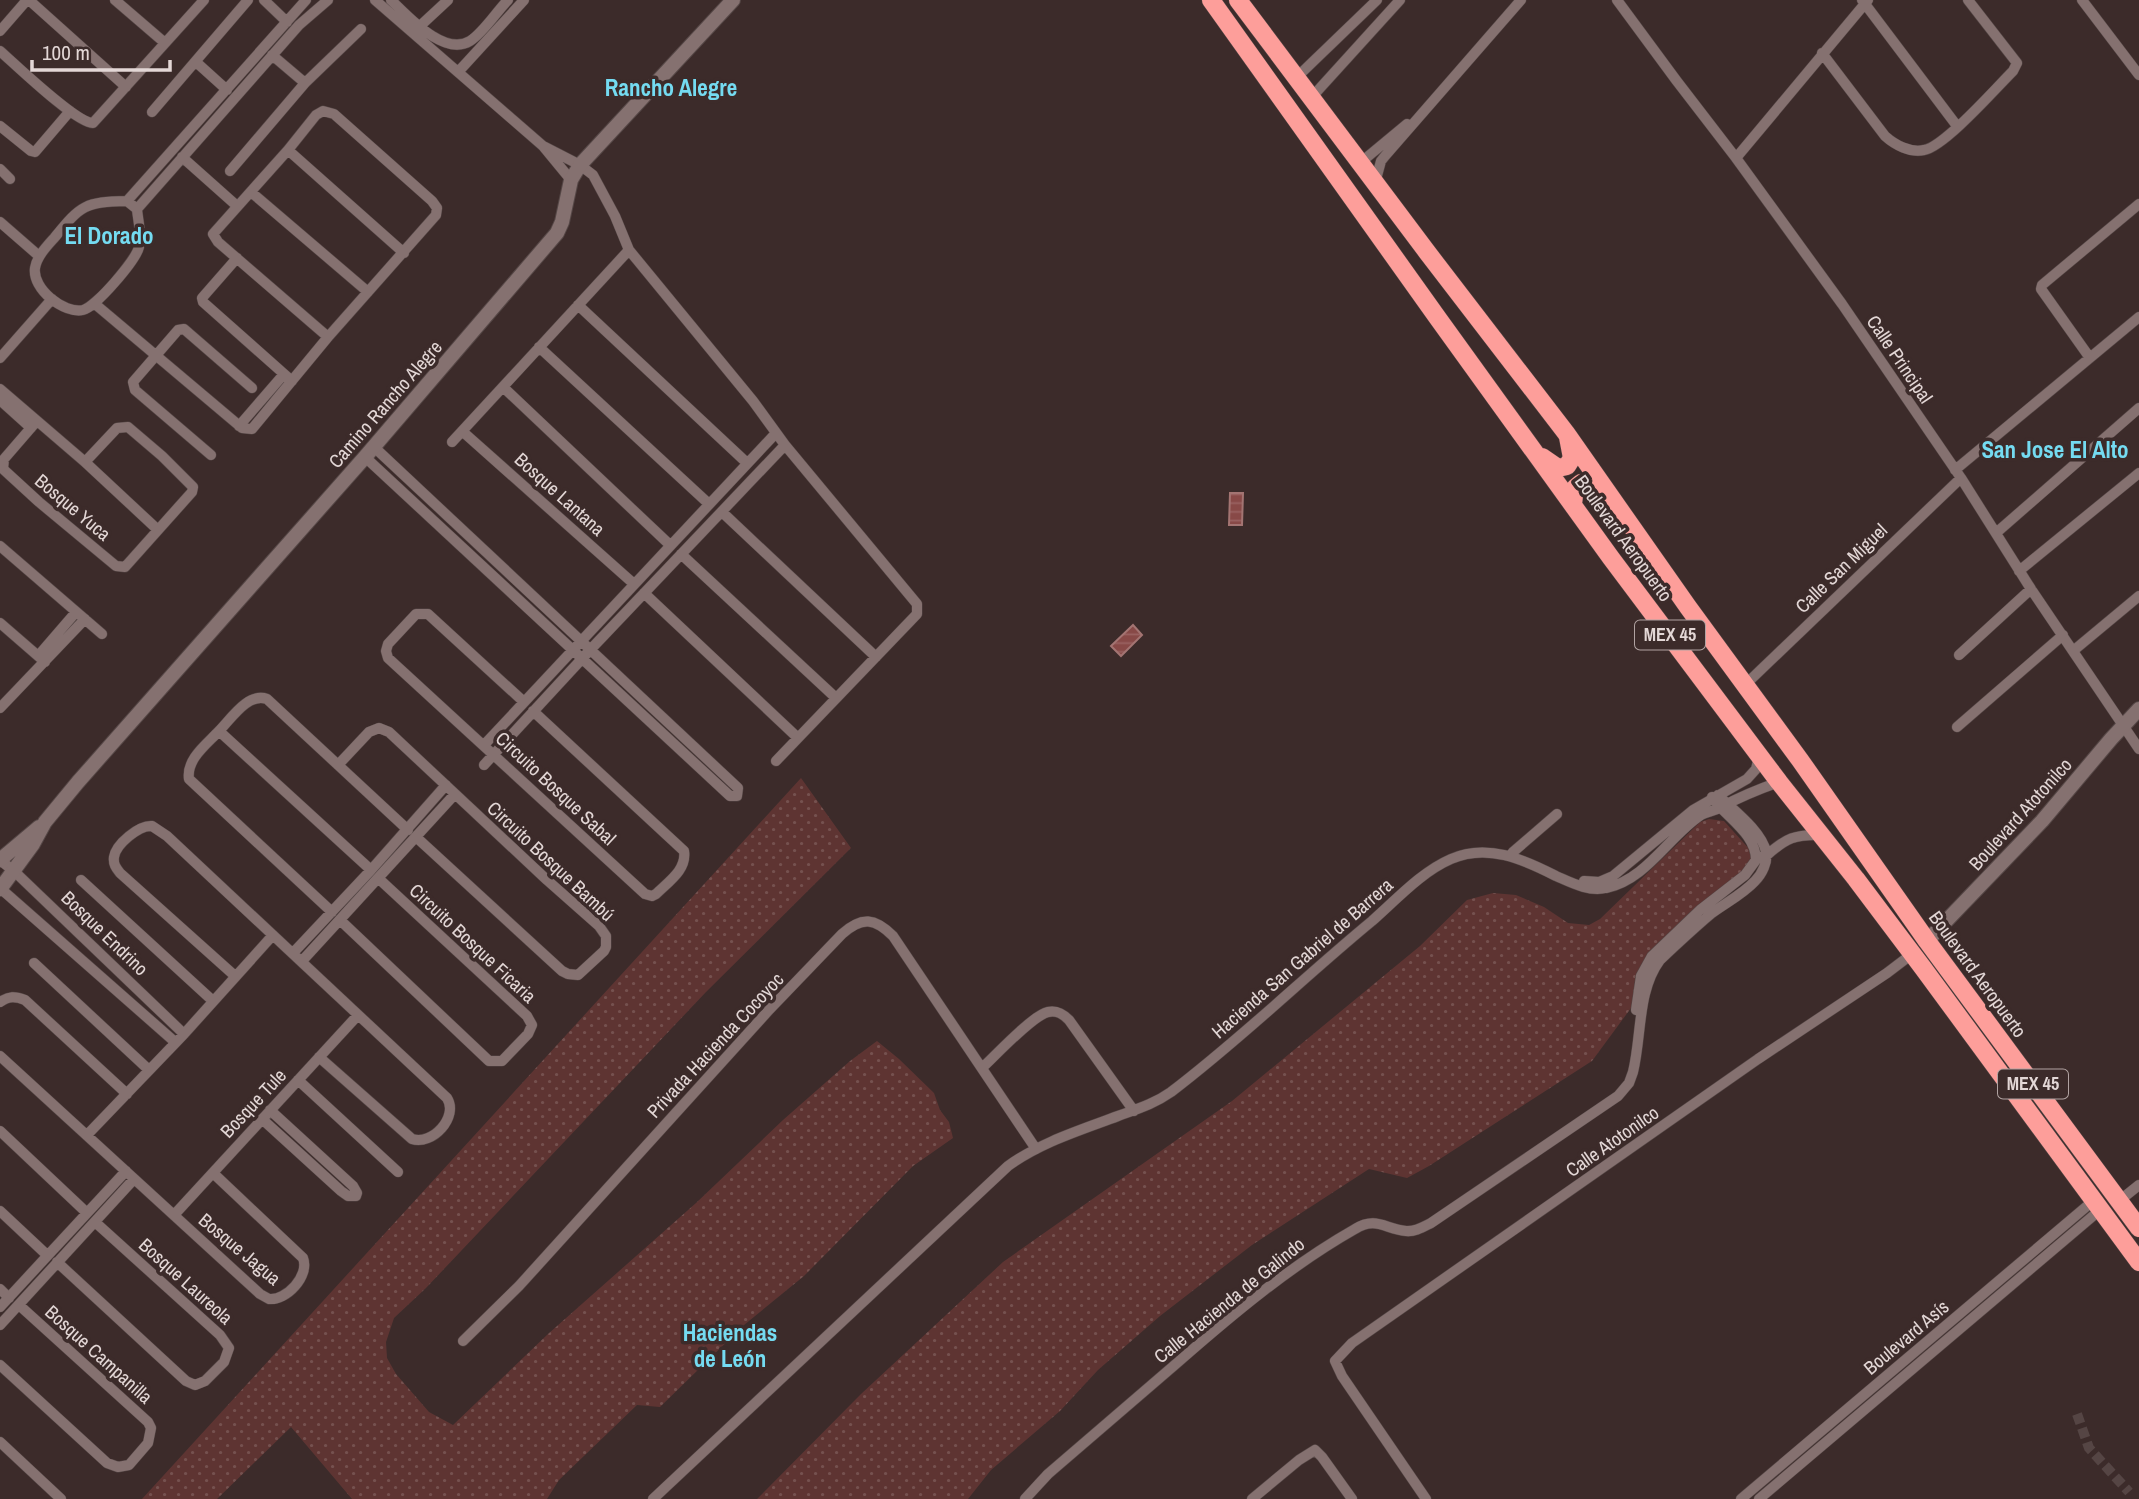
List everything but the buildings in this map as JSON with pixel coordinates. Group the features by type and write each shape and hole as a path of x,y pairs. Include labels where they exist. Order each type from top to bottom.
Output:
{"highway":[{"name":"Boulevard Aeropuerto","path":"1211,0 1529,445 1779,782 1912,954 2139,1262"},
{"name":"Boulevard Aeropuerto","path":"1238,0 1566,433 1927,941 2139,1228"},
{"path":"1529,445 1553,465 1563,468 1572,458 1566,433"},
{"path":"1573,504 1575,488 1581,483 1591,485 1615,501"}],"street":[{"path":"0,30 28,0 126,87"},
{"path":"115,0 165,43"},
{"path":"0,51 70,111 93,123 202,0"},
{"path":"152,112 248,0"},
{"path":"264,0 287,22"},
{"path":"127,201 306,0"},
{"path":"375,0 543,146 571,180"},
{"path":"391,0 443,42 460,44 468,42 508,0"},
{"path":"420,26 448,0"},
{"path":"459,71 524,0"},
{"name":"Camino Rancho Alegre","path":"46,822 558,233 571,180 580,165 733,0"},
{"path":"1296,78 1377,0"},
{"path":"1311,97 1400,0"},
{"path":"1375,184 1381,161 1521,0"},
{"name":"Calle Principal","path":"1617,0 1836,295 1958,474 2019,571 2139,749"},
{"path":"1822,53 1885,136 1900,146 1913,150 1933,147 2013,71 2017,63 1968,0"},
{"path":"2082,0 2139,75"},
{"path":"137,209 299,25 326,1"},
{"path":"1736,158 1865,1 1957,126"},
{"path":"230,171 305,83 361,29"},
{"path":"272,55 305,83"},
{"path":"196,62 227,90"},
{"path":"1360,163 1424,110"},
{"path":"0,125 35,152 70,111"},
{"path":"239,426 328,337 436,215 435,205 422,192 330,113 323,111 316,115 213,234 214,238 328,337"},
{"path":"543,146 580,165 593,175 629,250 917,604 917,614 776,761"},
{"path":"288,150 404,253"},
{"path":"182,158 237,206"},
{"path":"0,169 10,179"},
{"path":"250,192 368,292"},
{"path":"127,201 137,209 140,243 135,256 95,304 77,310 52,299 42,289 35,275 39,257 85,206 127,201"},
{"path":"2090,358 2041,289 2042,285 2139,204"},
{"path":"0,222 39,257"},
{"path":"452,442 629,250"},
{"path":"237,258 202,298 203,302 288,378"},
{"path":"0,358 52,299"},
{"path":"95,304 245,430 252,429 288,378"},
{"path":"578,305 747,463"},
{"name":"Calle San Miguel","path":"1746,684 1958,474 2139,317"},
{"path":"211,455 134,388 133,382 178,330 184,329 252,388"},
{"path":"539,347 709,503"},
{"path":"503,387 670,545"},
{"name":"Bosque Yuca","path":"0,389 34,425"},
{"name":"Bosque Yuca","path":"0,400 85,463 158,530"},
{"path":"1996,533 2139,408"},
{"name":"Bosque Yuca","path":"34,425 4,459 4,469 39,502 116,566 123,568 193,488 162,456 128,427 117,428 85,463"},
{"name":"Bosque Lantana","path":"462,430 634,584"},
{"path":"484,745 776,433"},
{"path":"484,765 785,445"},
{"path":"370,452 591,649 738,788 737,796 730,796 572,649 370,452"},
{"path":"2019,571 2139,473"},
{"path":"722,512 876,657"},
{"path":"0,546 102,634"},
{"path":"681,554 836,698"},
{"path":"1959,655 2031,589"},
{"path":"644,593 798,738"},
{"path":"2073,651 2139,596"},
{"name":"Circuito Bosque Sabal","path":"524,702 428,614 416,614 388,644 388,658 645,894 656,894 683,867 684,851 533,711"},
{"path":"0,708 80,615"},
{"path":"0,623 41,659"},
{"path":"1957,727 2063,635"},
{"name":"Circuito Bosque Ficaria","path":"219,731 527,1016 532,1025 528,1034 502,1061 489,1061 189,779 188,774 191,763 219,731 247,702 262,697 276,706 338,765"},
{"name":"Boulevard Atotonilco","path":"1927,941 2042,821 2139,709"},
{"name":"Circuito Bosque Bambú","path":"338,765 369,732 379,728 389,732 603,931 607,942 604,951 578,975 573,976 562,971 416,837"},
{"path":"1508,854 1540,862 1574,879 1599,882 1613,876 1693,810 1748,779 1756,769 1760,756"},
{"path":"338,765 408,830"},
{"path":"1508,854 1583,887 1601,889 1626,881 1703,814 1779,782"},
{"path":"375,874 446,785"},
{"path":"302,961 336,916 375,874 416,837 455,794"},
{"path":"1715,796 1723,806 1737,812 1753,830 1766,850 1761,855"},
{"path":"1508,854 1557,814"},
{"path":"0,860 46,822"},
{"path":"0,888 46,822"},
{"path":"235,976 120,873 114,861 117,849 140,828 152,826 158,829 447,1098 451,1109 446,1122 425,1141 412,1139 319,1057"},
{"name":"Calle Hacienda de Galindo","path":"1025,1499 1048,1474 1223,1323 1325,1246 1369,1223 1413,1231 1430,1223 1584,1118 1616,1090 1623,1080 1637,1028 1638,988 1652,956 1710,909 1744,892 1757,880 1764,869 1761,855 1788,838 1807,834 1822,835"},
{"path":"1654,842 1661,850"},
{"name":"Hacienda San Gabriel de Barrera","path":"653,1499 1008,1166 1036,1149 1069,1134 1145,1107 1168,1093 1211,1060 1353,936 1439,866 1463,855 1486,852 1508,854"},
{"name":"Bosque Endrino","path":"0,860 14,870 184,1034"},
{"path":"81,880 213,1000"},
{"name":"Bosque Endrino","path":"0,888 175,1042"},
{"path":"293,953 336,916"},
{"name":"Privada Hacienda Cocoyoc","path":"463,1340 519,1286 769,1010 842,934 856,924 871,921 893,936 1036,1149"},
{"path":"0,1056 87,1135 273,936"},
{"name":"Calle Atotonilco","path":"1426,1499 1342,1376 1335,1361 1352,1343 1912,954"},
{"path":"34,962 149,1070"},
{"path":"0,1002 13,996 25,1000 127,1094"},
{"path":"983,1068 1041,1016 1048,1012 1060,1013 1069,1020 1134,1111"},
{"name":"Bosque Tule","path":"174,1215 358,1015"},
{"path":"298,1080 398,1172"},
{"path":"262,1119 341,1191 348,1196 356,1196 353,1186 270,1110"},
{"path":"0,1131 87,1213"},
{"name":"Bosque Jagua","path":"87,1135 260,1294 269,1299 281,1298 301,1279 305,1263 298,1252 213,1173"},
{"path":"0,1307 87,1213 130,1175"},
{"path":"0,1325 95,1222 130,1175"},
{"path":"2119,1201 2139,1185"},
{"name":"Boulevard Asís","path":"1741,1499 1833,1428 2097,1206"},
{"path":"0,1211 47,1255"},
{"name":"Bosque Laureola","path":"57,1262 186,1381 195,1385 201,1384 224,1362 229,1348 220,1335 95,1222"},
{"path":"0,1289 9,1297"},
{"name":"Bosque Campanilla","path":"0,1365 107,1464 118,1467 129,1465 148,1443 151,1428 148,1422 19,1305"},
{"name":"Boulevard Asís","path":"1759,1499 1833,1428"},
{"path":"0,1442 61,1499"},
{"path":"1252,1499 1315,1450 1352,1499"}],"shaded area":[{"path":"1230,493 1243,493 1242,525 1229,525"},
{"path":"1133,625 1142,635 1121,656 1111,646"},
{"path":"801,778 851,848 706,992 426,1288 394,1318 386,1342 387,1358 396,1374 429,1412 453,1425 548,1334 696,1203 783,1120 877,1041 934,1093 940,1110 949,1122 953,1138 913,1166 804,1276 744,1325 660,1407 637,1405 559,1480 547,1499 352,1499 291,1427 217,1499 142,1499"},
{"path":"1709,819 1724,821 1752,852 1752,862 1748,869 1656,946 1635,978 1634,1004 1592,1061 1407,1178 1369,1169 1252,1245 1160,1316 1098,1370 1060,1411 991,1470 968,1499 757,1499 861,1394 1003,1262 1232,1101 1420,946 1467,900 1493,893 1516,895 1544,907 1568,923 1589,925 1600,919 1700,822"}],"tunnel":[{"path":"2077,1414 2089,1448 2129,1492"}],"district":[{"name":"Rancho Alegre","path":"671,88"},
{"name":"El Dorado","path":"109,236"},
{"name":"San Jose El Alto","path":"2055,450"},
{"name":"Haciendas de León","path":"730,1346"}]}
